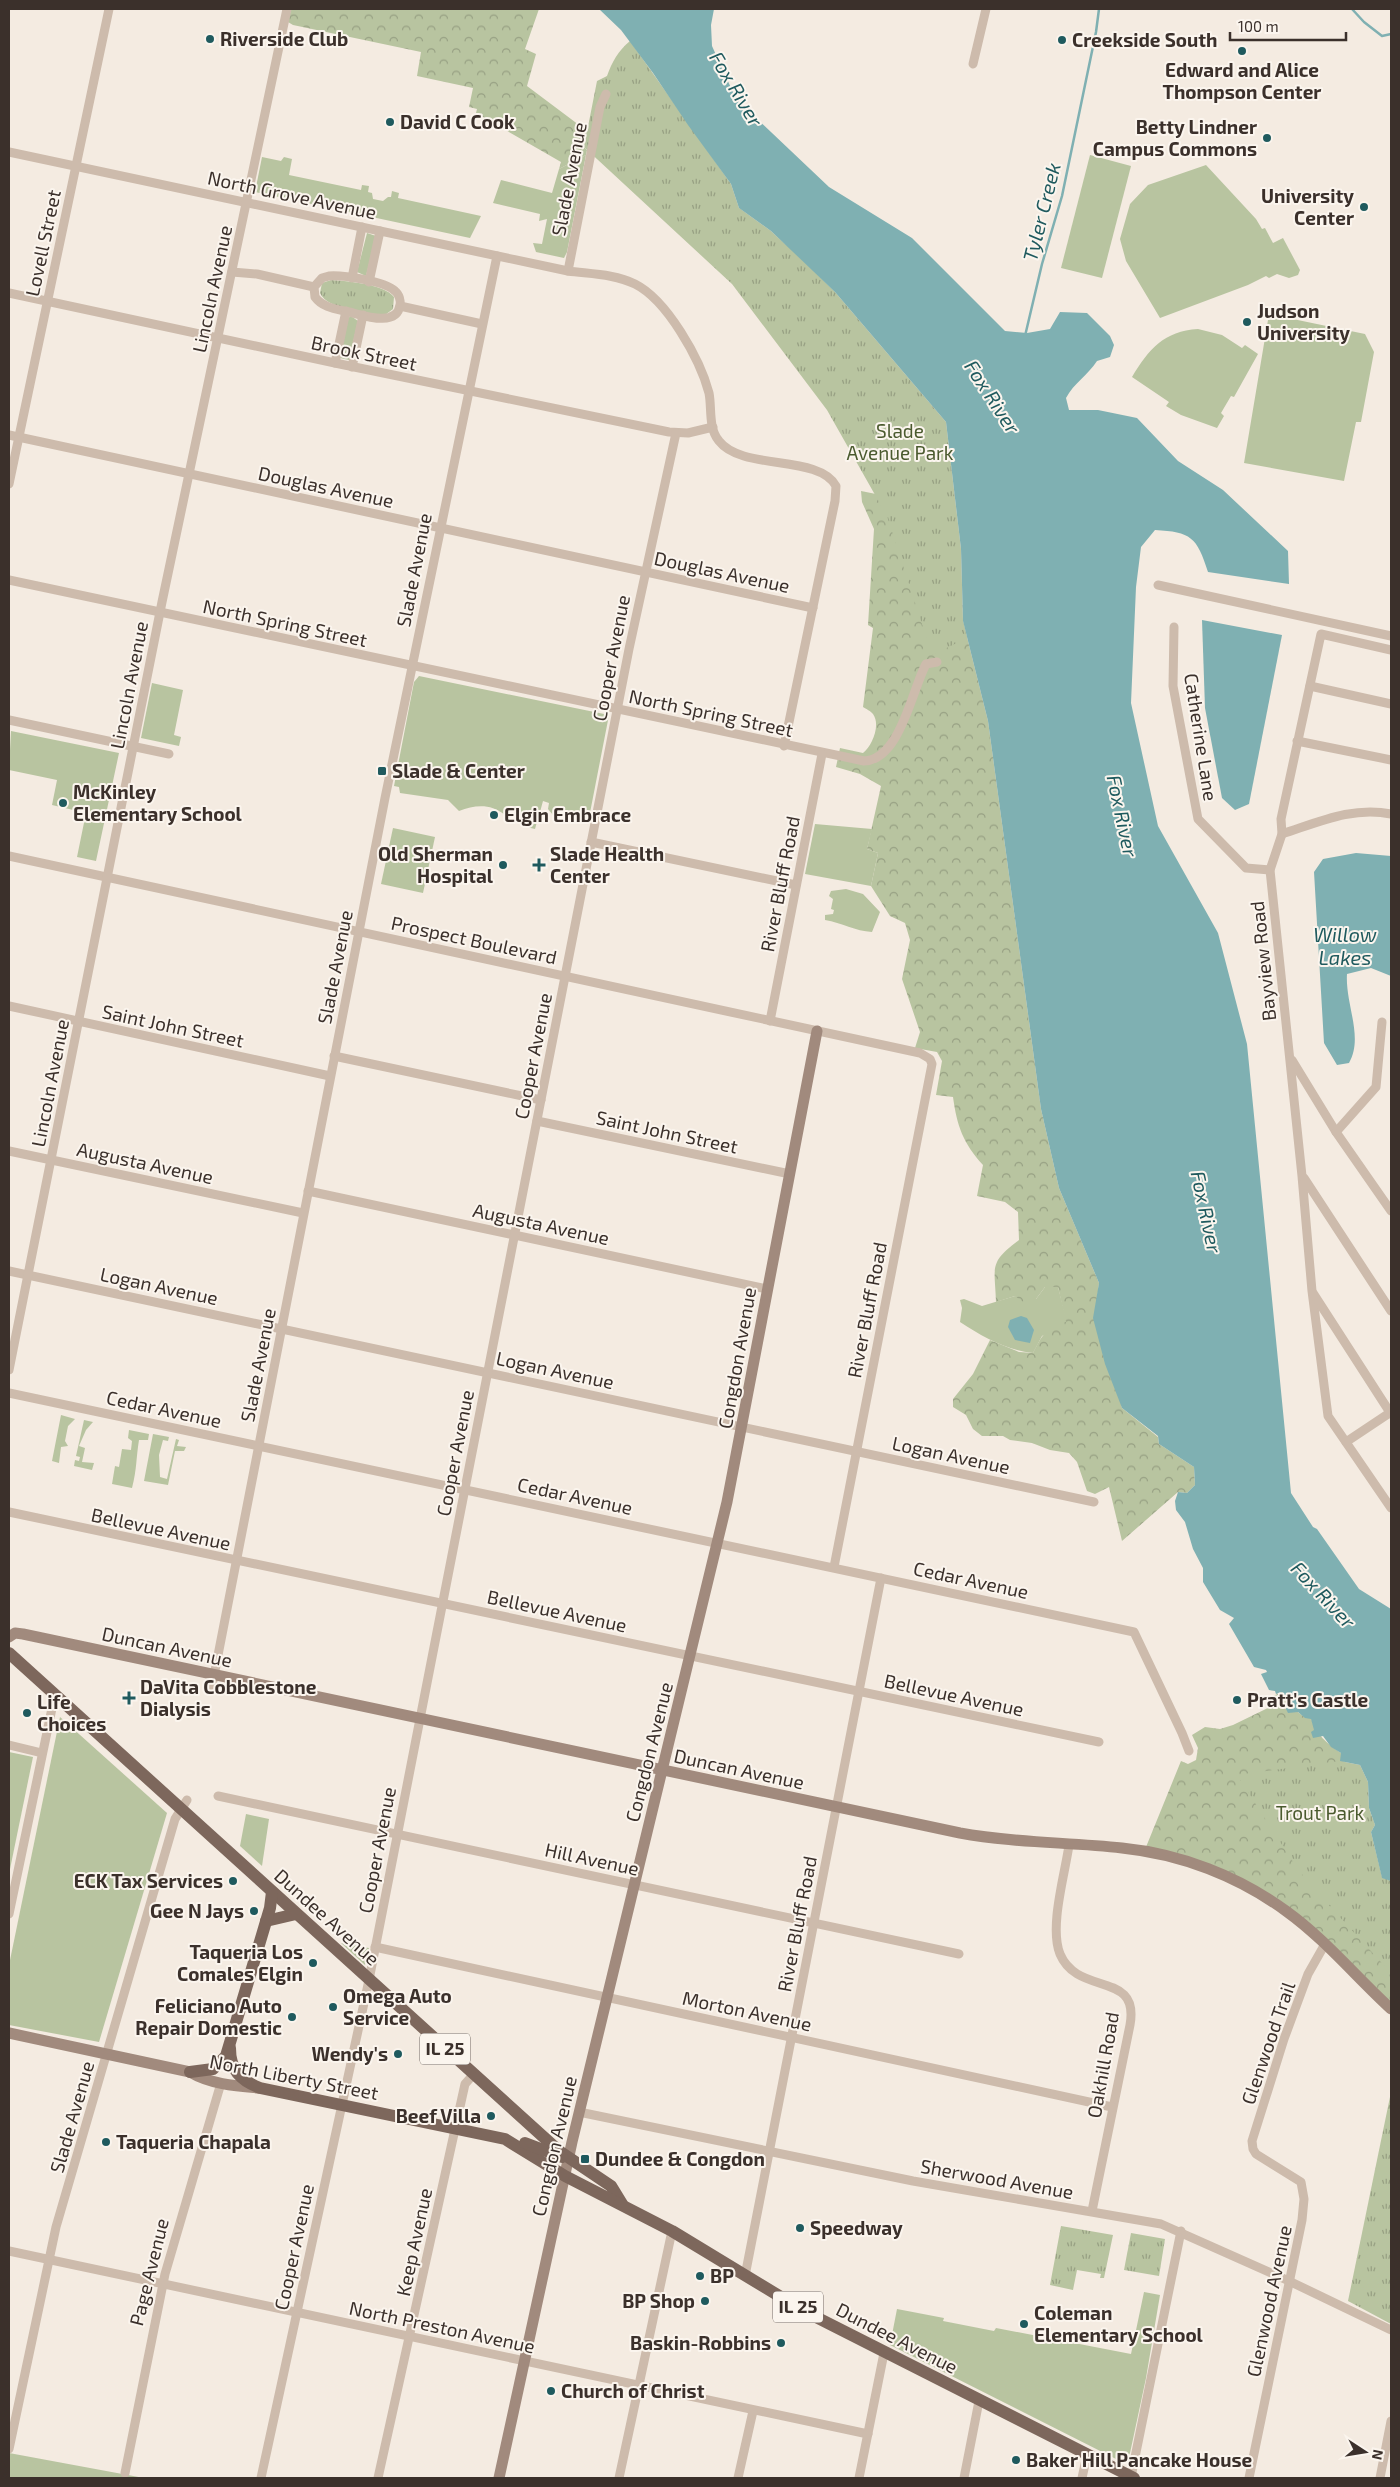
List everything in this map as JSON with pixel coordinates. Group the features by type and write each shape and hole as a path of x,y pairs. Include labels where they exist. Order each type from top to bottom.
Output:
{"main road":[{"name":"Dundee Avenue","path":"9,1653 184,1805 272,1892 276,1893 296,1914 473,2075 569,2157 612,2186 620,2199 745,2276 884,2354 1132,2477"},
{"path":"190,2072 215,2068 224,2059 230,2048 266,1921 272,1892"},
{"path":"266,1921 296,1914"},
{"path":"230,2048 232,2064 238,2076 260,2088"},
{"name":"North Liberty Street","path":"260,2088 505,2139 565,2176"},
{"path":"505,2139 520,2142 558,2156 569,2157"},
{"name":"Dundee Avenue","path":"565,2176 609,2200 620,2199"}],"street":[{"name":"Lovell Street","path":"9,484 109,9"},
{"name":"Lincoln Avenue","path":"9,1370 159,613 287,9"},
{"path":"973,64 986,9"},
{"name":"Slade Avenue","path":"568,271 600,107 606,94"},
{"name":"North Grove Avenue","path":"9,152 568,271"},
{"path":"352,278 362,227"},
{"path":"369,282 380,231"},
{"name":"Slade Avenue","path":"213,1681 358,931 439,527 496,256"},
{"path":"568,271 627,281 646,291 653,298 673,322 698,366 709,393 713,427 718,441 734,452 827,474 834,483 837,490 835,501 784,746"},
{"path":"232,272 257,274 314,287"},
{"path":"332,276 369,282 396,291 400,306 396,314 379,318 363,315 321,303 315,297 314,287 322,278 332,276"},
{"name":"Brook Street","path":"9,293 352,367 676,433 688,433 713,427"},
{"path":"400,306 482,324"},
{"path":"335,363 346,311"},
{"path":"352,367 363,315"},
{"name":"Cooper Avenue","path":"261,2478 340,2105 369,1980 617,710 676,433"},
{"name":"Douglas Avenue","path":"9,435 813,608"},
{"name":"North Spring Street","path":"9,580 784,746 864,761 877,758 886,750 902,725 926,664 937,662"},
{"path":"1158,585 1391,636"},
{"name":"Catherine Lane","path":"1174,627 1173,686 1198,819 1246,868 1270,870"},
{"name":"Bayview Road","path":"1391,650 1321,634 1281,819 1282,834 1270,870 1312,1290 1328,1416 1391,1508"},
{"path":"1310,686 1391,704"},
{"path":"9,720 169,754"},
{"path":"1297,741 1391,760"},
{"name":"River Bluff Road","path":"770,1021 822,754"},
{"path":"1282,834 1348,812 1374,810 1391,814"},
{"path":"591,842 796,885"},
{"name":"Prospect Boulevard","path":"9,856 920,1053 930,1059"},
{"name":"Saint John Street","path":"9,1006 330,1076"},
{"path":"1336,1132 1376,1087 1382,1022"},
{"name":"Congdon Avenue","path":"499,2478 579,2112 691,1656 743,1427 767,1290 817,1031"},
{"path":"334,1056 541,1100"},
{"path":"1290,1058 1336,1132 1391,1211"},
{"name":"River Bluff Road","path":"834,1567 932,1064 930,1059"},
{"name":"Saint John Street","path":"536,1121 790,1174"},
{"name":"Augusta Avenue","path":"9,1151 303,1213"},
{"path":"1302,1176 1391,1311"},
{"name":"Augusta Avenue","path":"308,1191 767,1290"},
{"name":"Logan Avenue","path":"9,1271 1094,1502"},
{"path":"1312,1290 1391,1413 1346,1442"},
{"name":"Cedar Avenue","path":"9,1393 1134,1632 1189,1751"},
{"name":"Bellevue Avenue","path":"9,1512 235,1562 1099,1742"},
{"name":"River Bluff Road","path":"745,2276 881,1578"},
{"name":"Duncan Avenue","path":"9,1637 15,1633 23,1634 213,1681 420,1719 996,1840 1123,1848 1153,1853 1213,1870 1270,1900 1297,1919 1391,2009"},
{"path":"9,1914 11,1892 54,1694"},
{"path":"9,1745 42,1753"},
{"name":"Hill Avenue","path":"218,1796 959,1954"},
{"name":"Slade Avenue","path":"9,2449 48,2259 176,1819 184,1805"},
{"name":"Oakhill Road","path":"1069,1844 1058,1926 1057,1943 1060,1952 1067,1966 1076,1975 1122,1992 1128,1999 1131,2009 1130,2025 1092,2211"},
{"name":"Glenwood Trail","path":"1256,2154 1253,2149 1254,2133 1271,2087 1284,2039 1308,1974 1324,1944"},
{"name":"Morton Avenue","path":"375,1947 1112,2107"},
{"name":"North Liberty Street","path":"9,2033 190,2072 198,2077 221,2083 260,2088"},
{"name":"Keep Avenue","path":"378,2478 465,2084 473,2075"},
{"name":"Page Avenue","path":"125,2472 163,2283 221,2083"},
{"name":"Sherwood Avenue","path":"579,2112 933,2185 1155,2223 1182,2232 1391,2330"},
{"name":"Glenwood Avenue","path":"1248,2478 1303,2213 1303,2189 1297,2179 1256,2154"},
{"path":"619,2478 672,2231"},
{"path":"1132,2477 1182,2232"},
{"name":"North Preston Avenue","path":"9,2251 868,2434"},
{"path":"859,2478 884,2354"},
{"path":"964,2478 979,2401"},
{"path":"738,2478 753,2411"},
{"path":"1380,2478 1391,2421"},
{"path":"1082,2478 1087,2455"}],"green space":[{"path":"291,9 539,9 525,49 536,54 527,86 587,131 584,147 587,150 586,155 559,169 561,162 476,113 477,109 469,107 473,88 417,76 421,52 293,25 288,22"},
{"name":"Slade Avenue Park","path":"630,41 731,184 739,208 789,247 835,292 946,422 961,549 963,621 967,638 932,655 887,516 827,410 732,284 584,147 597,81 607,76 616,57"},
{"path":"586,155 567,252 564,258 536,252 533,243 542,244 547,219 539,221 540,214 493,203 501,180 552,193 559,169"},
{"path":"1090,155 1131,166 1102,278 1061,268"},
{"path":"262,157 281,161 284,157 292,159 289,175 361,190 362,185 369,186 368,192 372,193 373,199 383,201 391,197 392,191 399,193 398,198 481,216 470,238 255,192"},
{"path":"1206,165 1256,219 1262,229 1265,228 1273,243 1283,238 1300,270 1298,275 1289,278 1277,274 1269,278 1266,276 1248,285 1160,318 1126,261 1120,239 1130,204 1148,185"},
{"path":"739,208 771,231 835,292 963,621 988,721 1041,1109 1059,1188 1099,1283 1097,1300 1122,1408 1158,1437 1159,1444 1194,1467 1195,1485 1187,1493 1178,1492 1122,1541 1109,1487 1095,1494 1087,1491 1077,1462 1069,1453 1050,1450 1032,1443 1010,1440 1003,1436 982,1436 973,1429 966,1415 953,1407 953,1399 973,1374 990,1340 1019,1352 1033,1353 1042,1337 1050,1328 1066,1322 1058,1287 1045,1287 1036,1299 1024,1303 1015,1296 996,1302 996,1266 1002,1254 1019,1240 1018,1212 1005,1202 977,1196 983,1165 970,1149 962,1134 953,1097 936,1095 942,1061 937,1052 915,1048 920,1032 902,979 910,940 905,923 890,916 871,886 878,853 867,849 881,786 860,774 836,767 840,748 863,753 872,740 876,729 873,714 863,707 873,628 868,625 874,529 862,502 861,491 876,494 925,575"},
{"path":"367,233 376,236 366,276 357,272"},
{"path":"331,280 365,284 382,289 394,297 393,309 385,315 379,315 346,309 330,303 320,293 322,283"},
{"path":"1269,314 1365,334 1374,352 1361,422 1356,422 1344,481 1244,463"},
{"path":"351,316 358,321 349,360 340,358 348,318"},
{"path":"1198,329 1222,335 1242,348 1245,345 1258,354 1234,397 1231,396 1221,413 1224,416 1217,428 1181,415 1166,406 1169,402 1132,377 1151,350 1159,343 1176,333"},
{"path":"419,676 609,715 588,823 553,815 548,809 549,803 543,801 540,812 529,810 528,815 538,818 535,829 522,826 511,810 505,815 494,808 482,806 459,811 448,800 400,793 399,787 394,786 414,682"},
{"path":"152,683 183,690 174,735 181,737 179,746 141,738"},
{"path":"11,731 119,753 96,861 77,857 86,813 52,805 57,780 9,770"},
{"path":"815,824 872,829 867,849 878,853 871,886 805,874"},
{"path":"393,828 435,837 423,893 381,884"},
{"path":"846,889 863,894 880,912 872,932 825,920 825,915 833,914 834,910 831,909 833,899 829,896 831,891"},
{"path":"1045,1287 1058,1287 1067,1322 1042,1336 1033,1353 1013,1349 995,1342 960,1322 962,1308 960,1300 964,1299 982,1306 1015,1296 1036,1299"},
{"path":"61,1415 75,1419 68,1426 65,1441 68,1446 61,1447 59,1463 52,1461"},
{"path":"84,1420 93,1422 86,1430 79,1446 85,1448 82,1462 94,1463 92,1470 74,1466 75,1460 79,1461 80,1457 76,1456"},
{"path":"129,1430 149,1434 148,1440 139,1440 132,1488 112,1484 115,1466 119,1467 122,1449 131,1450 132,1441 128,1438"},
{"path":"153,1434 169,1437 168,1441 163,1440 159,1455 160,1477 167,1479 176,1439 179,1440 177,1446 186,1447 184,1451 175,1451 168,1485 144,1481"},
{"path":"1282,1692 1298,1712 1311,1718 1323,1738 1341,1753 1382,1878 1391,1881 1391,2004 1291,1909 1146,1847 1181,1761 1188,1764 1196,1760 1198,1748 1192,1735 1205,1727 1220,1729 1233,1725 1276,1704 1273,1696"},
{"path":"60,1717 167,1813 99,2042 9,2025 9,1965"},
{"path":"9,1752 33,1757 9,1874"},
{"name":"Trout Park","path":"1340,1761 1360,1765 1368,1782 1369,1808 1375,1825 1371,1832 1382,1877 1391,1881 1391,1973 1297,1868 1237,1775"},
{"path":"246,1814 269,1819 262,1866 240,1846"},
{"path":"341,1943 369,1948 365,1965"},
{"path":"1391,2092 1391,2324 1348,2301"},
{"path":"1061,2226 1113,2235 1104,2278 1100,2278 1101,2274 1077,2270 1073,2290 1050,2285"},
{"path":"1131,2233 1165,2239 1159,2276 1124,2270"},
{"path":"1144,2292 1160,2295 1146,2378 1130,2453 1126,2459 1118,2460 890,2345 897,2309 944,2318 943,2321 994,2331 996,2328 1131,2354"},
{"path":"9,2453 144,2478 9,2478"}],"water":[{"name":"Fox River","path":"599,9 714,9 711,25 712,46 736,99 829,187 912,238 1005,331 1027,333 1050,329 1060,312 1087,313 1110,336 1114,345 1110,357 1097,361 1069,393 1066,398 1069,410 1098,410 1137,418 1178,461 1223,490 1288,551 1289,584 1208,572 1200,551 1191,539 1177,532 1155,530 1141,547 1136,587 1131,703 1158,826 1218,933 1247,1044 1291,1493 1313,1527 1317,1529 1359,1589 1391,1609 1391,1881 1382,1878 1371,1832 1375,1825 1369,1808 1368,1782 1360,1765 1340,1761 1341,1753 1331,1747 1323,1736 1313,1738 1311,1732 1314,1730 1311,1719 1305,1718 1298,1712 1288,1713 1286,1709 1289,1701 1282,1692 1276,1694 1275,1691 1269,1690 1261,1674 1267,1672 1266,1670 1254,1667 1229,1624 1234,1618 1220,1610 1203,1582 1203,1568 1193,1549 1185,1522 1176,1510 1175,1501 1178,1492 1187,1493 1195,1485 1194,1467 1159,1444 1158,1436 1122,1408 1105,1364 1093,1318 1099,1283 1059,1188 1041,1109 988,721 963,621 961,549 946,422 835,292 771,231 739,208 731,184 653,73 621,30"},
{"path":"1202,620 1282,635 1249,804 1235,810 1222,798 1205,708"},
{"name":"Willow Lakes","path":"1356,853 1391,856 1391,976 1371,968 1347,974 1355,1042 1349,1063 1337,1065 1324,1043 1314,872 1323,859"},
{"path":"1021,1316 1027,1318 1034,1330 1030,1343 1015,1340 1008,1327 1010,1320"}],"waterway":[{"name":"Tyler Creek","path":"1025,336 1042,264 1062,196 1096,32 1099,9"},
{"name":"Tyler Creek","path":"1352,9 1364,22 1382,36 1391,34"}],"place":[{"name":"Riverside Club","path":"210,39"},
{"name":"Creekside South","path":"1062,40"},
{"name":"Edward and Alice Thompson Center","path":"1242,51"},
{"name":"David C Cook","path":"390,122"},
{"name":"Betty Lindner Campus Commons","path":"1267,138"},
{"name":"University Center","path":"1364,207"},
{"name":"Judson University","path":"1247,322"},
{"name":"Slade & Center","path":"382,771"},
{"name":"McKinley Elementary School","path":"63,803"},
{"name":"Elgin Embrace","path":"494,815"},
{"name":"Old Sherman Hospital","path":"503,865"},
{"name":"Slade Health Center","path":"539,865"},
{"name":"DaVita Cobblestone Dialysis","path":"129,1698"},
{"name":"Pratt's Castle","path":"1237,1700"},
{"name":"Life Choices","path":"27,1713"},
{"name":"ECK Tax Services","path":"233,1881"},
{"name":"Gee N Jays","path":"254,1911"},
{"name":"Taqueria Los Comales Elgin","path":"313,1963"},
{"name":"Omega Auto Service","path":"333,2007"},
{"name":"Feliciano Auto Repair Domestic","path":"292,2017"},
{"name":"Wendy's","path":"398,2054"},
{"name":"Beef Villa","path":"491,2116"},
{"name":"Taqueria Chapala","path":"106,2142"},
{"name":"Dundee & Congdon","path":"585,2159"},
{"name":"Speedway","path":"800,2228"},
{"name":"BP","path":"700,2276"},
{"name":"BP Shop","path":"705,2301"},
{"name":"Coleman Elementary School","path":"1024,2324"},
{"name":"Baskin-Robbins","path":"781,2343"},
{"name":"Church of Christ","path":"551,2391"},
{"name":"Baker Hill Pancake House","path":"1016,2460"}]}
